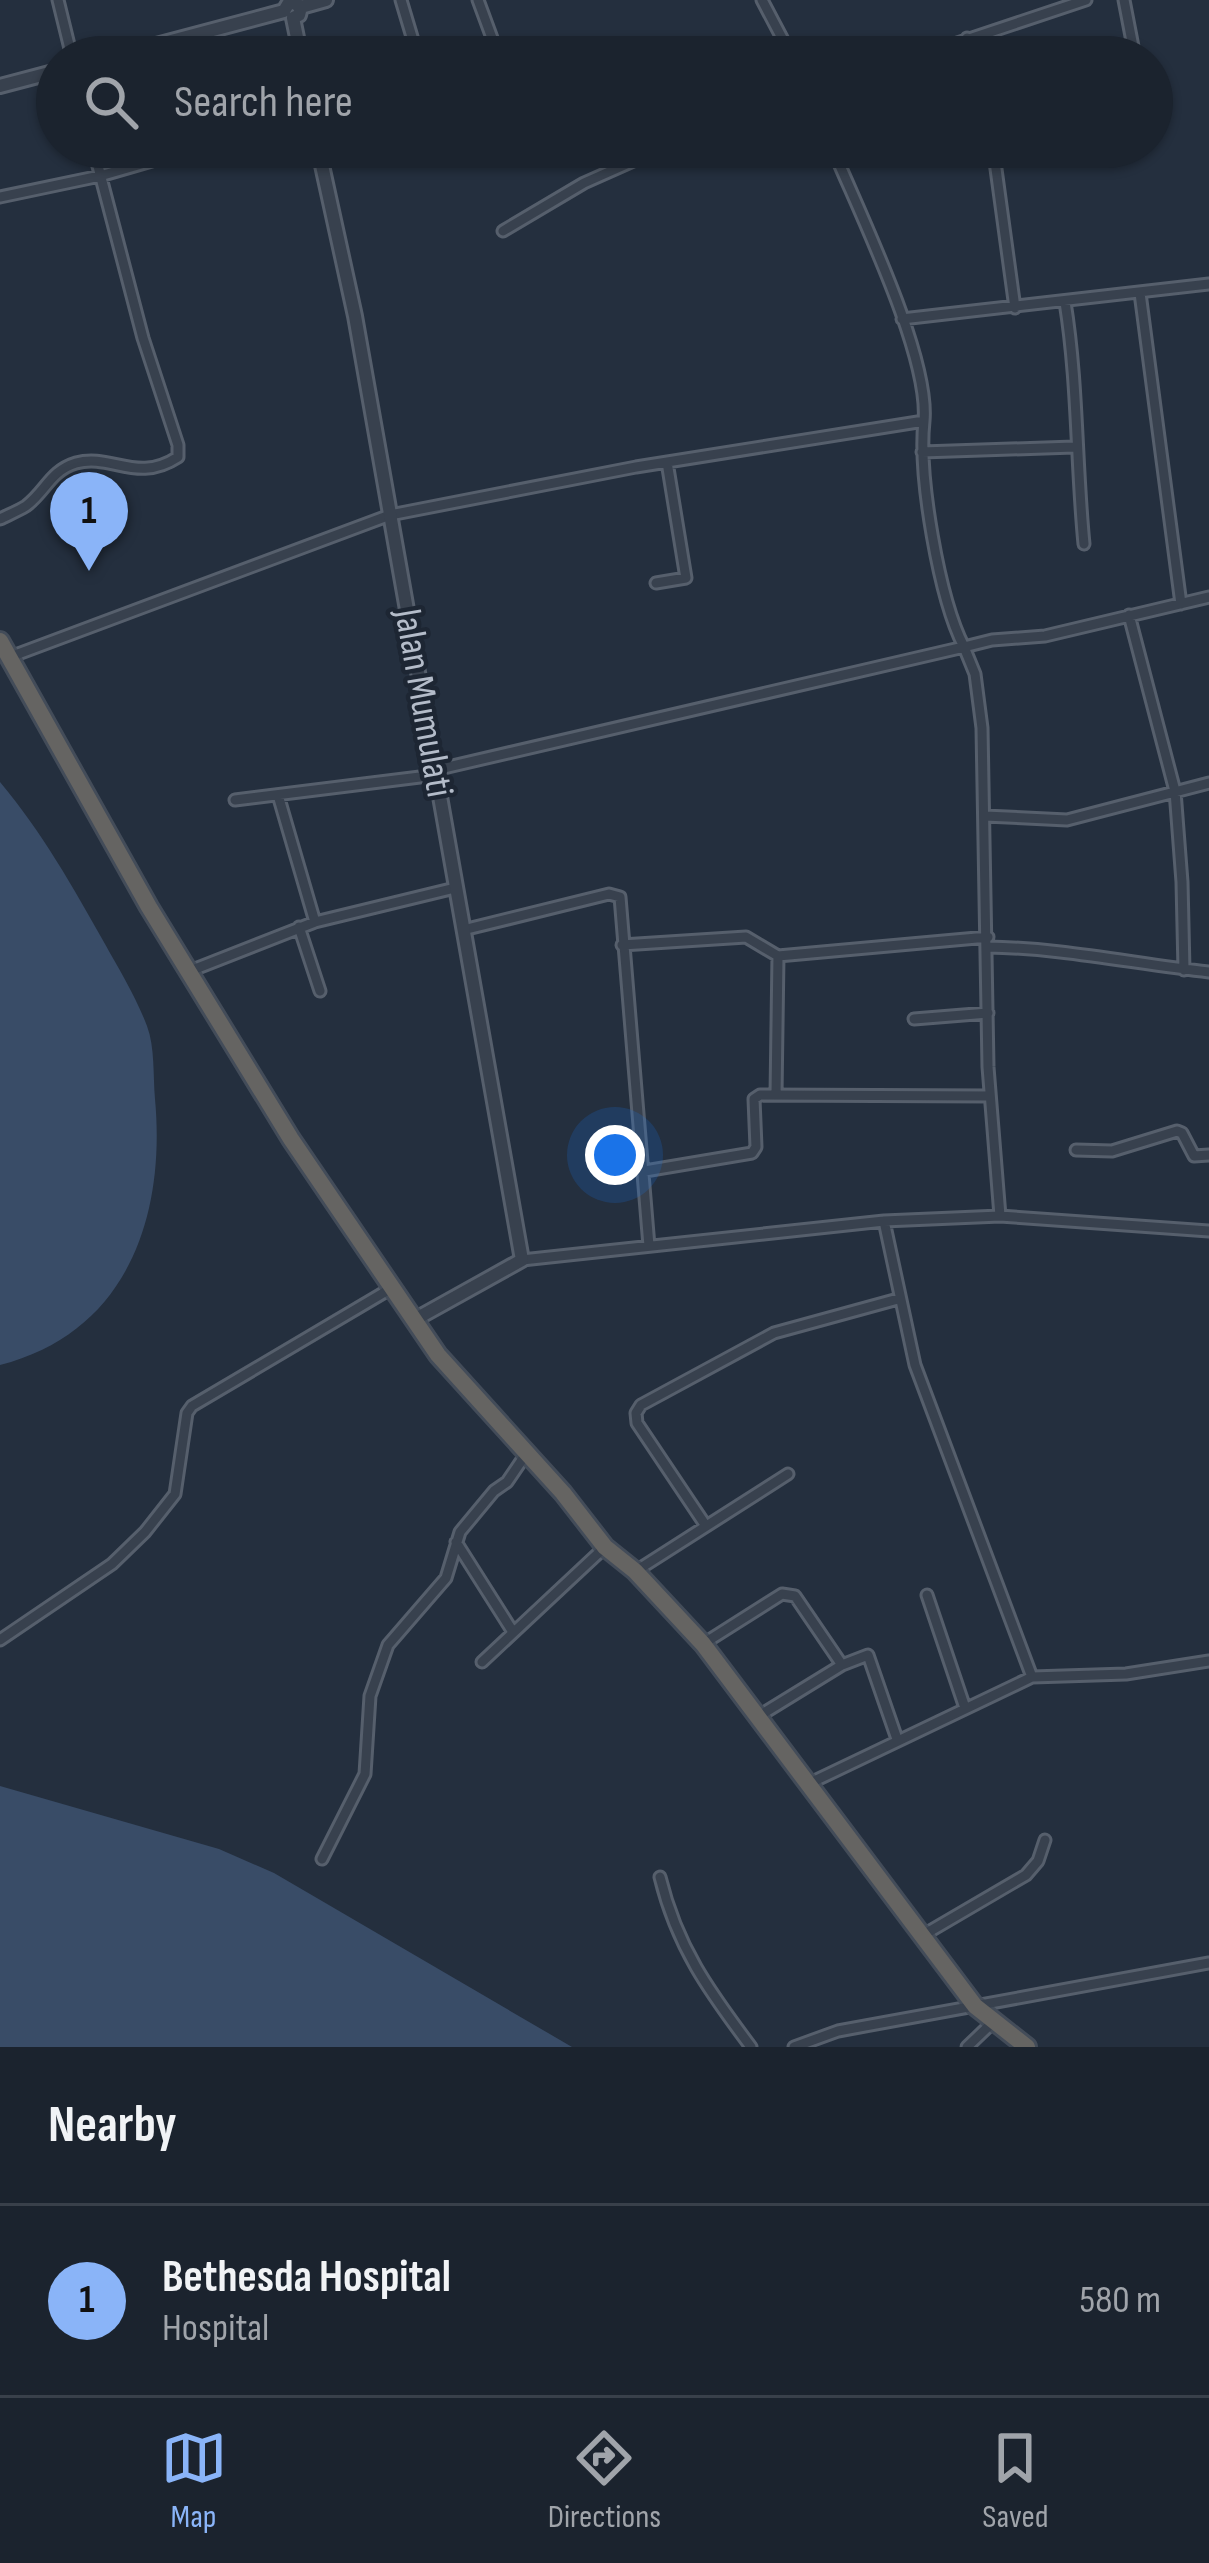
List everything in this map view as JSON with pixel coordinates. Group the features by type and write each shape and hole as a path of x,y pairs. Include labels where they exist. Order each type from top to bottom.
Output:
{"highway":[{"path":"5,649 149,907 291,1139 437,1355 563,1493 605,1547 635,1571 704,1643 975,2006 1028,2047"}],"street":[{"path":"58,0 67,36"},
{"path":"187,36 326,0"},
{"path":"401,0 412,36"},
{"path":"478,0 491,36"},
{"path":"761,0 781,36"},
{"path":"974,36 1086,0"},
{"path":"1124,0 1131,36"},
{"path":"0,86 36,77"},
{"path":"0,519 29,503 53,473 77,463 91,461 134,470 178,458 98,168"},
{"path":"0,197 128,168"},
{"name":"Jalan Mumulati","path":"323,168 355,316 522,1260"},
{"path":"503,231 617,168"},
{"path":"841,168 902,319 921,381 922,452 944,585 978,695 985,816 989,1096 1000,1216"},
{"path":"996,168 1015,308"},
{"path":"902,319 1209,284"},
{"path":"1140,293 1181,604"},
{"path":"1065,302 1077,391 1074,447 1084,544"},
{"path":"5,649 390,515 668,461 924,421"},
{"path":"922,452 1074,447"},
{"path":"656,583 684,580 686,575 668,461"},
{"path":"236,800 435,772 992,640 1045,636 1209,597"},
{"path":"1129,615 1174,791 1183,882 1184,970"},
{"path":"985,816 1067,820 1209,783"},
{"path":"278,795 315,922"},
{"path":"190,971 299,927 455,888"},
{"path":"463,930 616,894 620,900 649,1246"},
{"path":"299,927 320,992"},
{"path":"622,945 746,938 778,956 988,942 1209,972"},
{"path":"776,1095 778,956"},
{"path":"914,1019 988,1013"},
{"path":"645,1171 752,1154 756,1147 754,1100 760,1095 989,1096"},
{"path":"1076,1150 1112,1151 1177,1131 1194,1156 1209,1156"},
{"path":"414,1320 522,1260 884,1220 1000,1216 1209,1231"},
{"path":"884,1220 915,1364 1032,1678"},
{"path":"0,1640 112,1564 145,1532 175,1494 185,1422 192,1406 390,1288"},
{"path":"706,1526 638,1423 636,1413 641,1405 774,1333 898,1299"},
{"path":"322,1859 365,1774 368,1707 381,1660 392,1639 442,1582 456,1542 526,1454"},
{"path":"635,1571 788,1474"},
{"path":"456,1542 513,1632"},
{"path":"482,1662 605,1547"},
{"path":"704,1643 790,1593 842,1665"},
{"path":"927,1595 965,1708"},
{"path":"756,1718 863,1655 870,1657 897,1739"},
{"path":"806,1785 1032,1678 1126,1674 1209,1660"},
{"path":"920,1937 1026,1875 1038,1862 1045,1840"},
{"path":"660,1877 691,1965 751,2047"},
{"path":"794,2047 838,2031 1209,1963"},
{"path":"967,2047 992,2023"}],"water":[{"path":"0,782 69,881 143,1015 153,1052 157,1143 144,1227 129,1265 107,1298 79,1327 43,1349 0,1365"},
{"path":"0,1786 219,1849 274,1873 572,2047 0,2047"}],"place":[{"name":"Bethesda Hospital","path":"89,571"}]}
